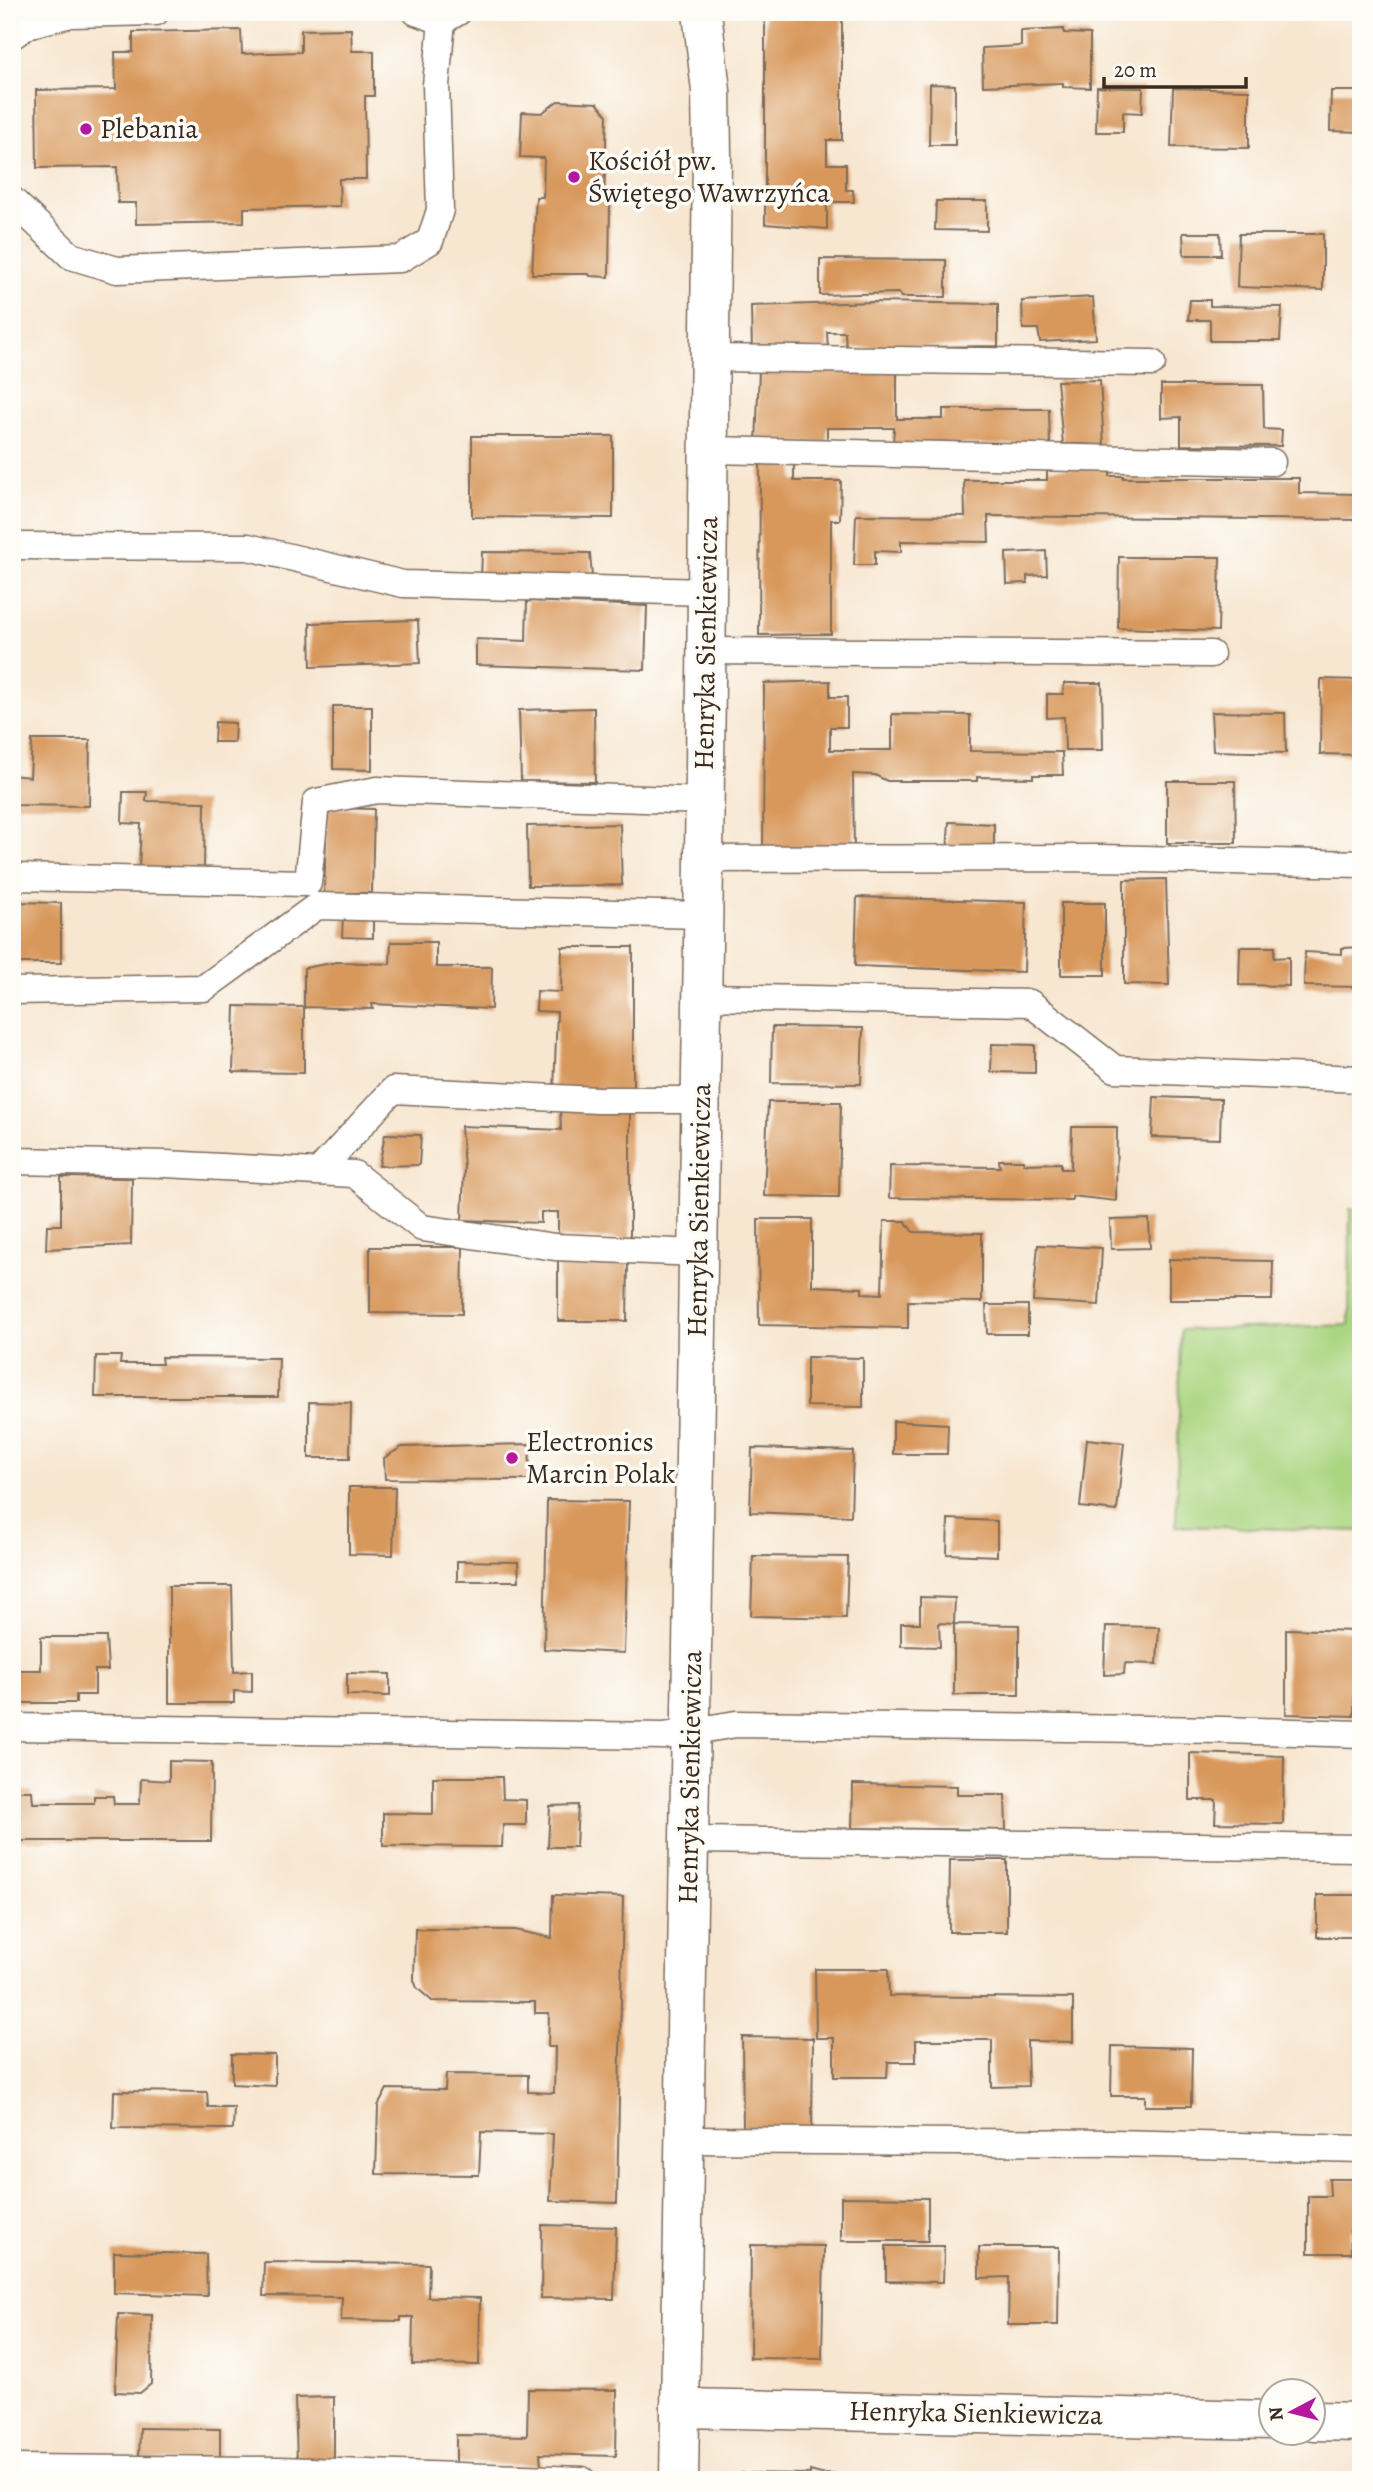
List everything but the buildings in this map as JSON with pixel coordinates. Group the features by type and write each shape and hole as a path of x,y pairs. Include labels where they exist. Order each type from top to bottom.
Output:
{"street":[{"name":"Henryka Sienkiewicza","path":"680,2480 703,997 712,156 711,91 702,12"},
{"name":"Henryka Sienkiewicza","path":"680,2408 1258,2420"},
{"path":"1328,2421 1361,2421"}],"lane":[{"path":"12,37 30,24 71,14 156,12"},
{"path":"12,200 71,256 117,270 400,259 430,241 440,210 436,85 450,17 415,12"},
{"path":"710,358 1152,363"},
{"path":"708,450 1272,462"},
{"path":"12,546 248,547 404,584 707,592"},
{"path":"706,651 1211,654"},
{"path":"12,877 308,883 316,802 377,790 705,801"},
{"path":"704,859 1101,858 1361,864"},
{"path":"12,991 204,988 317,906 704,915"},
{"path":"703,997 1030,1003 1115,1069 1361,1079"},
{"path":"318,1172 393,1090 597,1100 701,1100"},
{"path":"12,1161 166,1164 354,1174 422,1228 555,1247 698,1253"},
{"path":"12,1727 664,1736 736,1724 1361,1734"},
{"path":"689,1840 1361,1848"},
{"path":"684,2140 1113,2143 1361,2149"},
{"path":"12,2469 279,2470 582,2480"}],"green space":[{"path":"1350,1209 1361,1210 1361,1531 1176,1526 1181,1330 1349,1325"}],"place":[{"name":"Plebania","path":"86,129"},
{"name":"Kościół pw. Świętego Wawrzyńca","path":"574,177"},
{"name":"Electronics Marcin Polak","path":"512,1458"}]}
